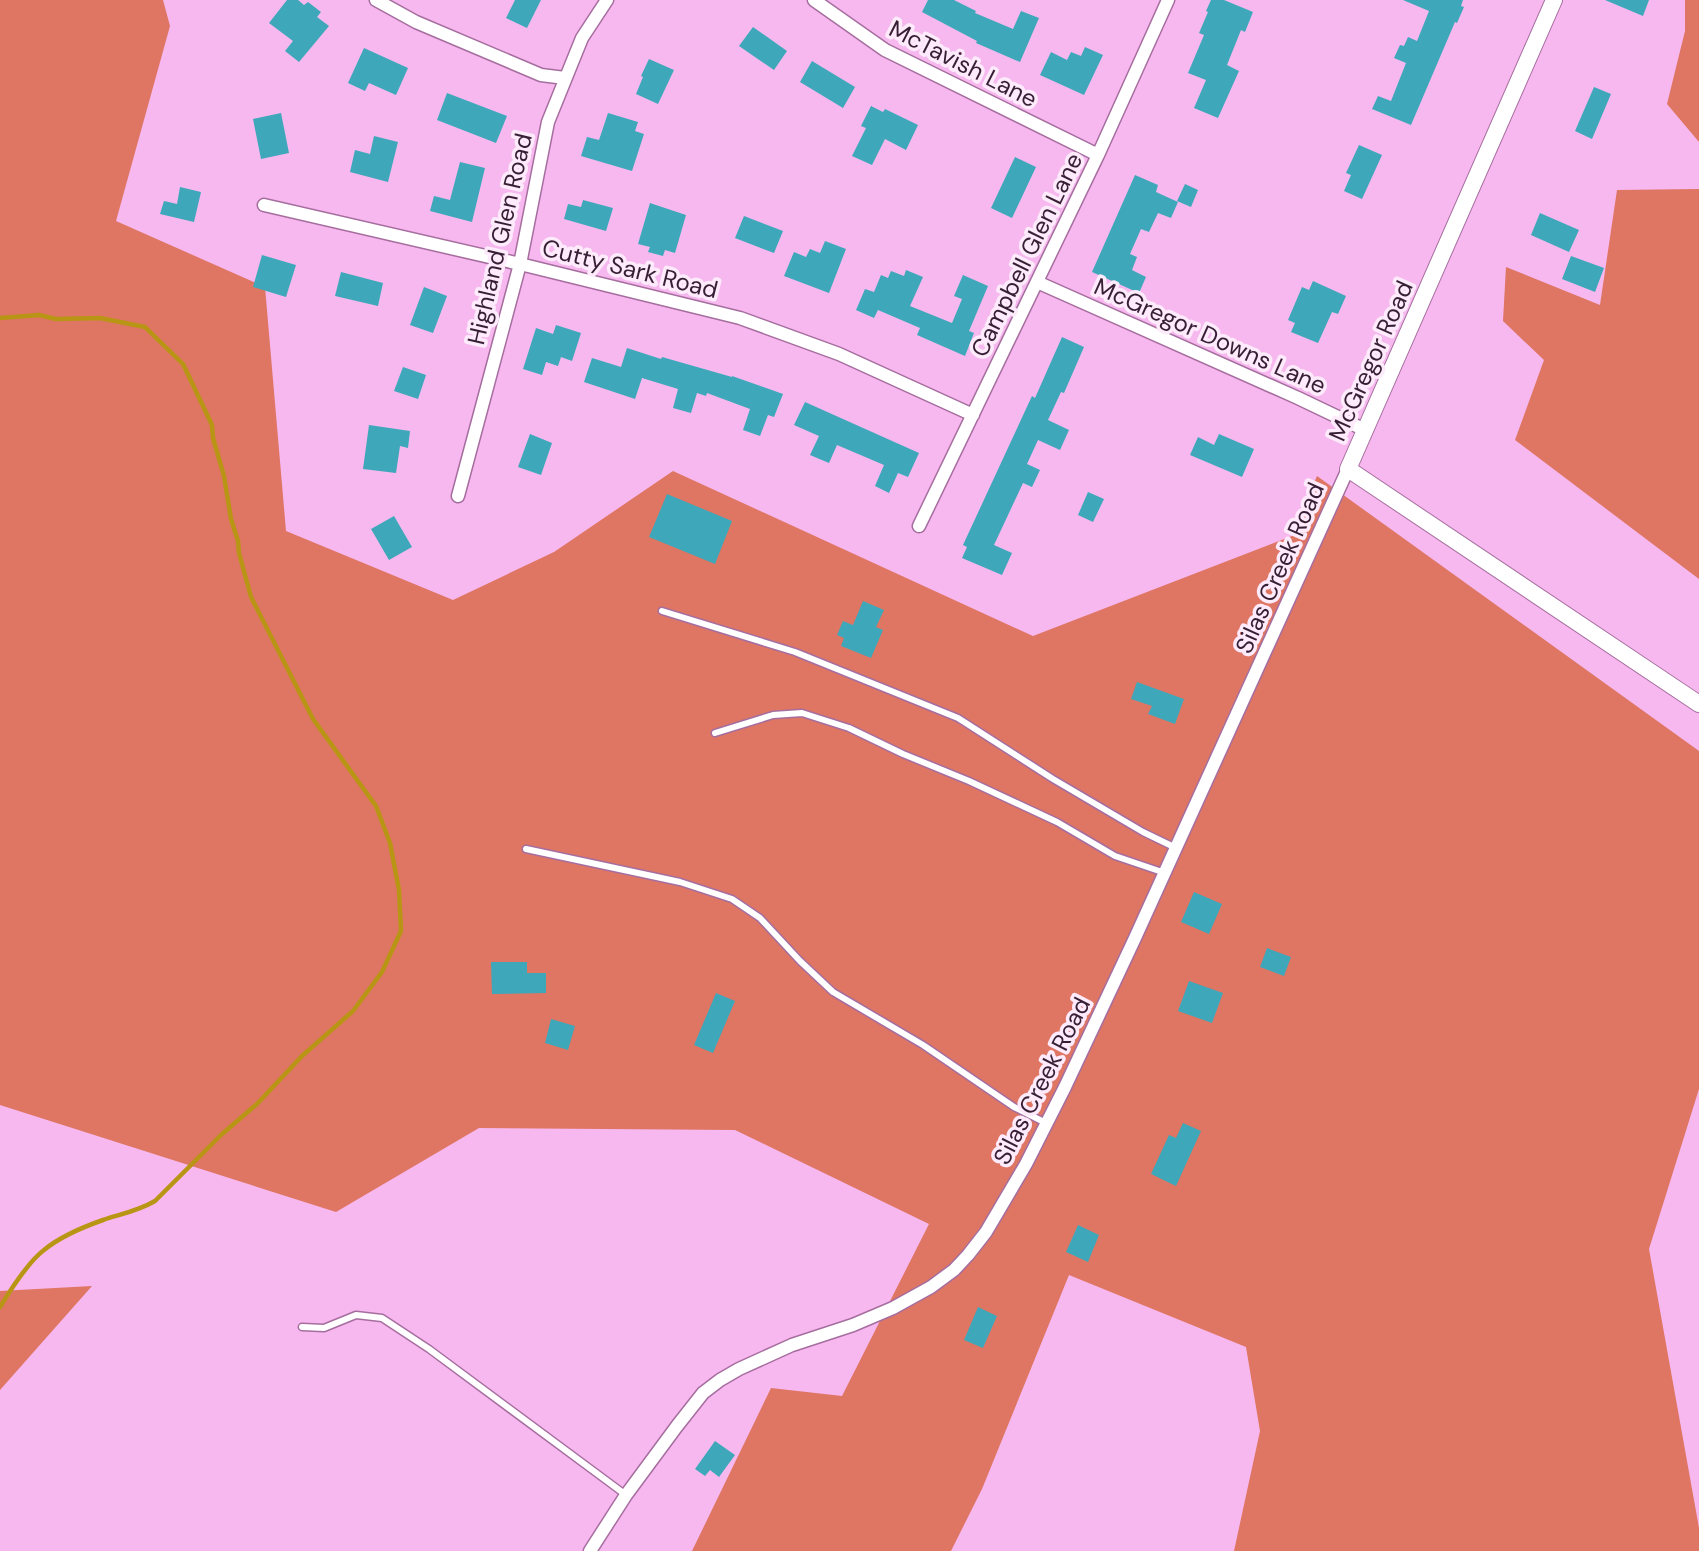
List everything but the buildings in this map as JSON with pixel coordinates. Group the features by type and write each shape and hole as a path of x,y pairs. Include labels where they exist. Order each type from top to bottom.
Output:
{"street":[{"path":"376,0 416,22 541,75 565,78"},
{"name":"Highland Glen Road","path":"458,496 520,264 548,122 582,38 607,0"},
{"name":"McTavish Lane","path":"814,0 886,50 1098,155"},
{"name":"Campbell Glen Lane","path":"919,526 1098,155 1168,0"},
{"name":"McGregor Road","path":"1554,0 1348,468 1699,704"},
{"name":"Cutty Sark Road","path":"264,205 740,318 839,354 973,415"},
{"name":"McGregor Downs Lane","path":"1037,282 1365,430"},
{"name":"Silas Creek Road","path":"590,1551 626,1495 677,1426 704,1393 720,1380 792,1345 853,1325 893,1308 931,1287 954,1270 986,1232 1026,1164 1065,1087 1348,468"}],"lane":[{"path":"662,611 795,652 958,718 1053,779 1143,832 1176,848"},
{"path":"715,733 773,715 802,713 814,716 849,727 903,754 1057,822 1115,856 1165,873"},
{"path":"526,849 680,882 732,900 760,918 833,992 923,1045 1014,1107 1047,1123"},
{"path":"302,1327 324,1328 356,1315 382,1318 429,1349 626,1495"}],"shaded area":[{"path":"0,0 163,0 170,26 116,221 265,287 286,531 453,600 554,552 673,471 1033,636 1292,536 1317,476 1699,751 1699,1089 1649,1249 1699,1528 1699,1551 1234,1551 1260,1431 1246,1347 1069,1275 982,1489 951,1551 692,1551 771,1388 842,1396 929,1224 735,1130 479,1128 336,1212 0,1105"},
{"path":"1685,0 1699,0 1699,142 1667,104 1685,31"},
{"path":"1699,189 1699,579 1515,440 1544,360 1503,321 1506,267 1600,305 1617,190"},
{"path":"92,1286 0,1390 0,1291"}],"waterway":[{"path":"0,318 39,315 56,319 100,318 145,327 183,364 212,425 231,519 251,597 313,719 376,806 390,843 399,890 401,931 382,972 353,1011 302,1056 257,1104 221,1135 155,1201 80,1229 51,1245 26,1269 0,1307"}]}
